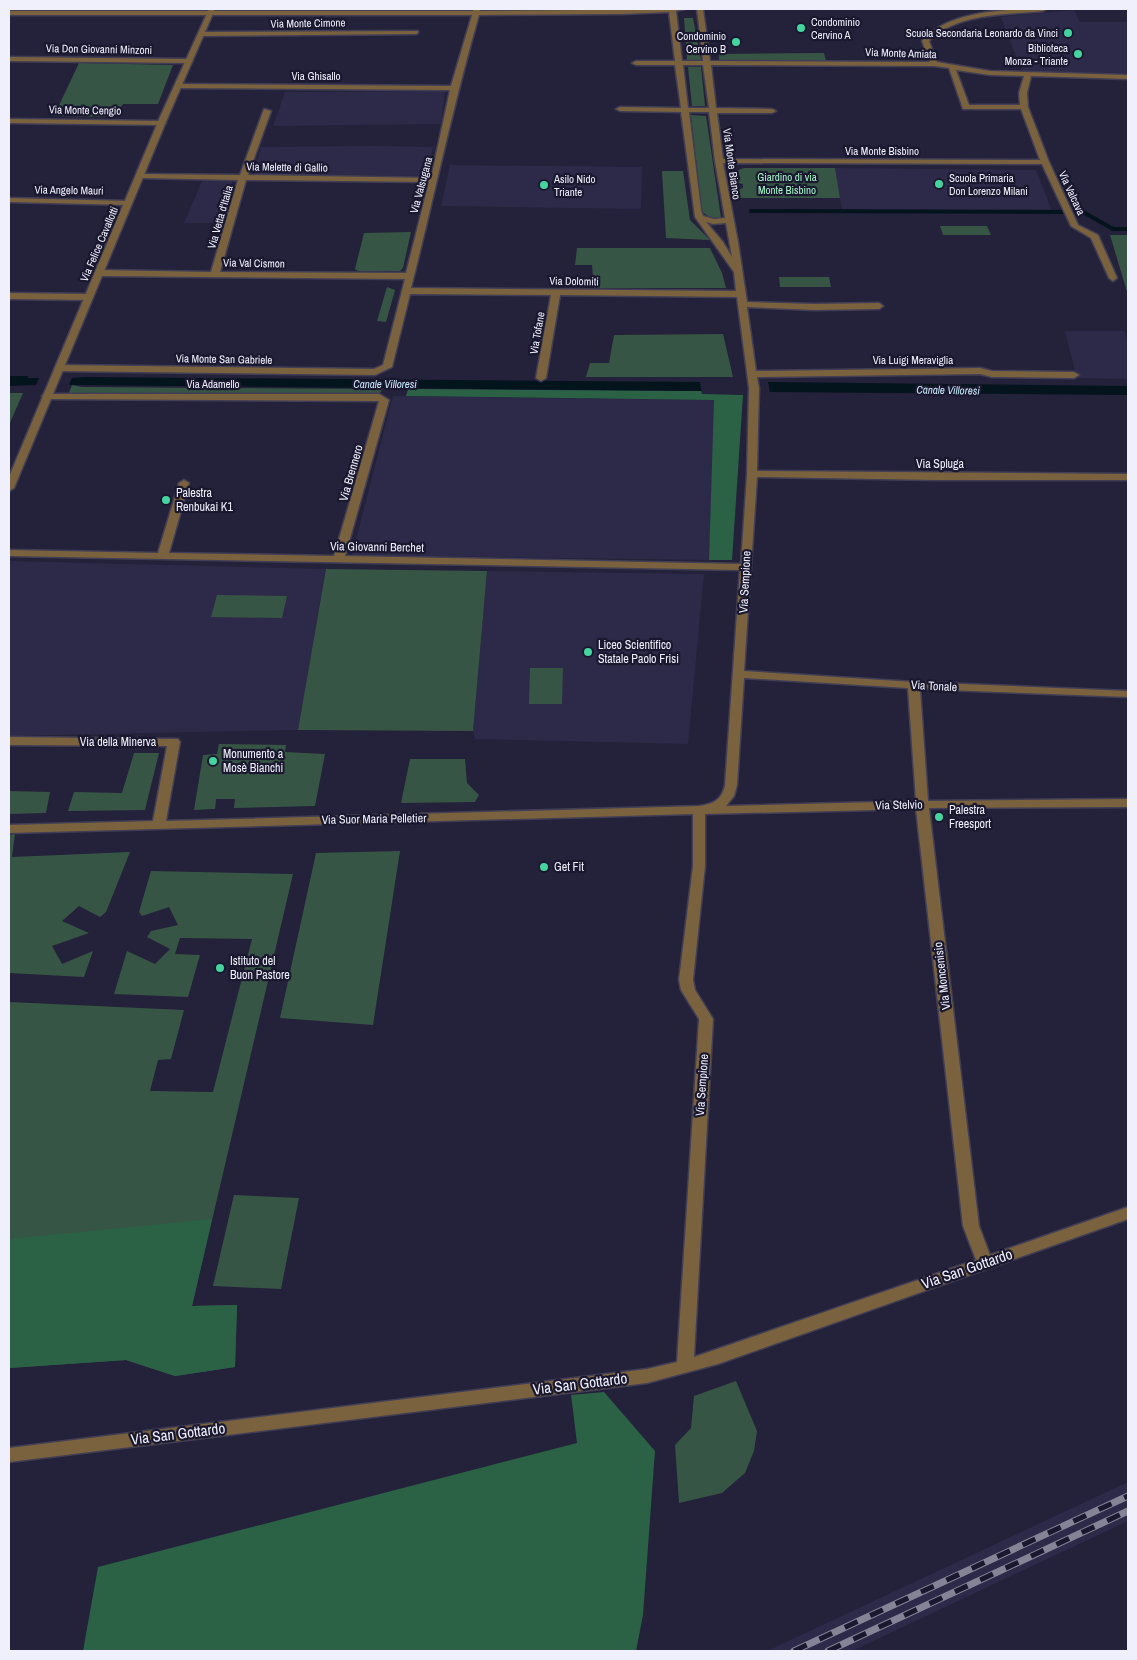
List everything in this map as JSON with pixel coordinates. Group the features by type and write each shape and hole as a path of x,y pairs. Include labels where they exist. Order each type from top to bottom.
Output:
{"street":[{"path":"98,14 122,9"},
{"name":"Via Monte Bianco","path":"672,9 699,217 720,244 738,275"},
{"path":"9,14 98,14 212,10 287,13 623,12 682,9"},
{"name":"Via Monte Bianco","path":"700,9 719,161 742,294 753,374"},
{"path":"934,64 925,41 937,30 971,18 1043,9"},
{"name":"Via Felice Cavallotti","path":"9,488 88,297 212,10"},
{"name":"Via Valsugana","path":"387,367 454,88 476,11"},
{"name":"Via Monte Cimone","path":"201,34 416,32"},
{"name":"Via Don Giovanni Minzoni","path":"9,59 189,61"},
{"path":"636,63 679,64"},
{"name":"Via Monte Amiata","path":"679,64 934,64 990,73 1125,77"},
{"path":"952,68 966,107 1024,107"},
{"name":"Via Valcava","path":"1028,74 1023,93 1024,107 1045,162 1075,226 1095,237 1113,278"},
{"path":"1125,77 1128,83"},
{"name":"Via Ghisallo","path":"178,86 454,88"},
{"name":"Via Monte Bianco","path":"620,109 772,111"},
{"name":"Via Vetta d'Italia","path":"215,274 243,178 267,111"},
{"name":"Via Monte Cengio","path":"9,121 162,123"},
{"name":"Via Monte Bisbino","path":"719,161 1045,162"},
{"name":"Via Melette di Gallio","path":"141,176 433,180"},
{"name":"Via Angelo Mauri","path":"9,200 128,203"},
{"path":"699,217 713,222 730,220"},
{"name":"Via Val Cismon","path":"99,273 408,276"},
{"name":"Via Dolomiti","path":"406,292 742,294"},
{"name":"Via Tofane","path":"541,378 556,292"},
{"path":"9,296 88,297"},
{"path":"743,304 814,307 879,306"},
{"name":"Via Monte San Gabriele","path":"60,368 375,372 387,367"},
{"name":"Via Luigi Meraviglia","path":"753,374 980,371 992,374 1074,376"},
{"name":"Via Sempione","path":"730,790 752,474 753,374"},
{"name":"Via Adamello","path":"47,396 379,397"},
{"name":"Via Brennero","path":"339,558 384,400 379,397"},
{"name":"Via Spluga","path":"752,474 1128,477"},
{"path":"163,555 184,483"},
{"name":"Via Giovanni Berchet","path":"9,553 746,567"},
{"name":"Via Tonale","path":"739,674 914,685 1128,694"},
{"name":"Via Moncenisio","path":"914,685 922,805 971,1226 985,1263"},
{"name":"Via della Minerva","path":"9,741 174,742 159,824"},
{"name":"Via Suor Maria Pelletier","path":"9,829 700,810 722,804 730,790"},
{"name":"Via Stelvio","path":"700,810 1128,803"},
{"name":"Via Sempione","path":"684,1366 706,1019 688,990 686,980 699,866 700,810"},
{"name":"Via San Gottardo","path":"9,1455 641,1376 712,1359 1128,1213"}],"shaded area":[{"name":"Scuola Secondaria Leonardo da Vinci","path":"1074,10 1080,22 1128,22 1128,73 1022,72 1001,17"},
{"path":"445,91 441,124 273,126 285,92"},
{"path":"261,147 433,147 427,176 253,175"},
{"name":"Asilo Nido Triante","path":"450,165 642,167 641,209 441,206"},
{"name":"Scuola Primaria Don Lorenzo Milani","path":"835,168 1036,170 1052,211 842,209"},
{"path":"202,181 233,181 219,223 184,223"},
{"path":"1065,331 1125,331 1128,345 1128,379 1077,378"},
{"path":"393,396 715,400 709,560 352,555"},
{"path":"9,561 326,569 298,730 9,736"},
{"name":"Liceo Scientifico Statale Paolo Frisi","path":"487,571 704,574 688,744 475,739 473,731"},
{"path":"1128,1482 1128,1521 852,1651 767,1651"}],"green space":[{"path":"228,9 464,9 458,11"},
{"path":"684,18 693,18 701,60 687,60"},
{"path":"824,53 826,61 719,60 719,54"},
{"path":"79,63 173,65 158,104 123,104 115,117 54,116"},
{"path":"688,67 701,67 705,106 692,106"},
{"path":"691,115 706,116 721,218 713,219 702,212"},
{"name":"Giardino di via Monte Bisbino","path":"744,168 835,168 840,198 739,198 738,190 743,188 743,184 737,183 735,171"},
{"path":"662,171 683,171 690,220 710,240 666,238"},
{"path":"940,226 987,226 991,235 943,235"},
{"path":"411,232 403,268 400,271 358,271 355,269 364,233"},
{"path":"1110,235 1128,235 1128,295"},
{"path":"577,248 710,248 722,273 726,288 594,288 592,265 575,265"},
{"path":"779,277 829,277 831,287 780,287"},
{"path":"387,287 395,290 386,322 377,321"},
{"path":"723,334 733,377 586,377 590,363 609,363 614,335"},
{"path":"72,385 82,387 382,389 379,395 68,395"},
{"path":"408,389 701,391 702,394 743,395 732,560 709,560 714,400 406,396"},
{"path":"9,393 23,393 9,425"},
{"path":"326,569 487,571 473,731 298,730"},
{"path":"217,595 287,596 282,618 211,617"},
{"path":"530,668 563,668 562,704 529,704"},
{"path":"219,744 286,745 285,752 325,754 315,806 234,808 235,799 216,799 215,809 194,810 203,755 217,754"},
{"path":"134,753 159,753 145,810 68,811 74,792 122,793"},
{"path":"410,759 465,759 467,783 479,795 475,802 401,803"},
{"path":"9,791 50,792 46,813 9,814"},
{"path":"15,834 12,857 130,852 106,912 100,917 79,906 62,921 89,933 52,946 62,964 93,951 84,977 9,973 9,835"},
{"path":"400,851 373,1025 280,1018 316,853"},
{"path":"151,871 293,874 192,1306 237,1305 235,1367 175,1376 126,1360 9,1368 9,1002 184,1010 171,1059 158,1060 150,1091 213,1092 252,939 180,938 175,954 200,955 188,997 114,994 127,951 155,964 170,949 147,937 151,931 178,925 169,907 142,916 139,912"},
{"path":"234,1195 299,1198 281,1289 213,1286"},
{"path":"212,1219 192,1306 237,1305 235,1367 175,1376 126,1360 9,1368 9,1239"},
{"path":"736,1381 757,1431 754,1451 745,1473 722,1493 679,1503 675,1445 691,1428 694,1396"},
{"path":"604,1392 655,1451 643,1615 636,1651 83,1651 98,1567 577,1443 571,1395"}],"water":[{"path":"9,376 39,378 36,385 9,386"},
{"name":"Canale Villoresi","path":"72,378 700,382 701,391 69,385"},
{"name":"Canale Villoresi","path":"768,382 1128,386 1128,395 770,392"}],"waterway":[{"path":"751,211 1083,212 1113,229 1128,229"}],"railway":[{"path":"794,1651 1128,1496"},
{"path":"828,1651 1128,1511"}],"place":[{"name":"Condominio Cervino A","path":"801,28"},
{"name":"Scuola Secondaria Leonardo da Vinci","path":"1068,33"},
{"name":"Condominio Cervino B","path":"736,42"},
{"name":"Biblioteca Monza - Triante","path":"1078,54"},
{"name":"Scuola Primaria Don Lorenzo Milani","path":"939,184"},
{"name":"Asilo Nido Triante","path":"544,185"},
{"name":"Palestra Renbukai K1","path":"166,500"},
{"name":"Liceo Scientifico Statale Paolo Frisi","path":"588,652"},
{"name":"Monumento a Mosè Bianchi","path":"213,761"},
{"name":"Palestra Freesport","path":"939,817"},
{"name":"Get Fit","path":"544,867"},
{"name":"Istituto del Buon Pastore","path":"220,968"}]}
